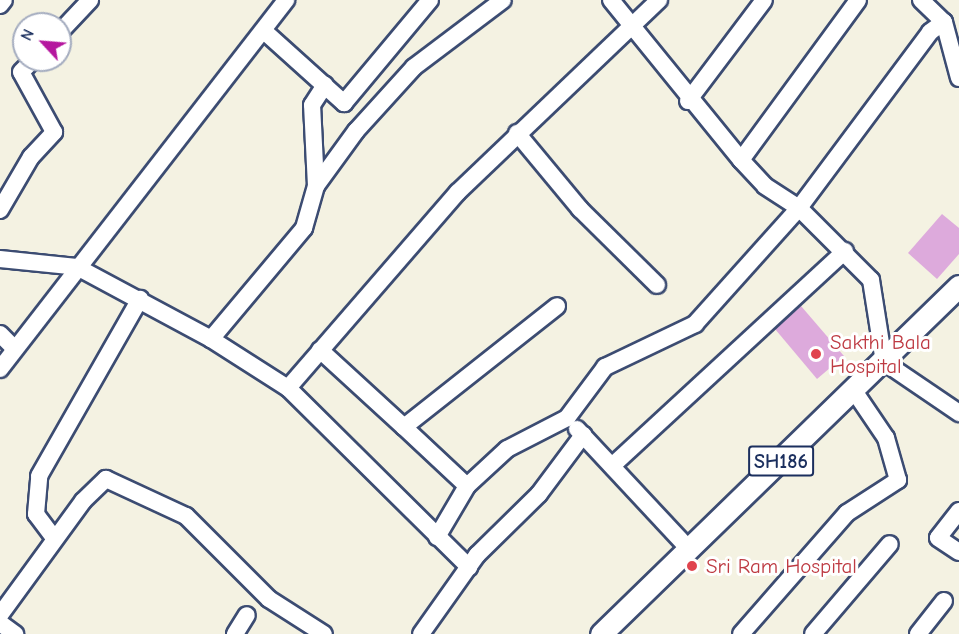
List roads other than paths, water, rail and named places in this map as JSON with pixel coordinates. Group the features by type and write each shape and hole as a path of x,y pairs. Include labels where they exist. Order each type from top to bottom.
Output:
{"main road":[{"name":"SH186","path":"601,634 884,362 959,286"}],"street":[{"path":"0,4 4,0"},
{"path":"72,19 90,0"},
{"path":"0,369 15,349 39,325 77,267 286,0"},
{"path":"264,31 344,103 430,0"},
{"path":"316,186 356,131 414,68 503,0"},
{"path":"611,0 688,101 765,186 799,208 845,251 871,280 884,362 959,413"},
{"path":"288,388 516,133 659,0"},
{"path":"688,101 764,0"},
{"path":"741,160 858,0"},
{"path":"921,0 944,22 959,78"},
{"path":"437,537 467,486 507,449 567,418 605,367 695,324 799,208 930,32 944,22"},
{"path":"0,210 5,190 54,132 21,72"},
{"path":"211,339 304,228 316,186 312,105 325,85"},
{"path":"516,133 580,210 657,285"},
{"path":"612,466 845,251"},
{"path":"0,259 77,267 211,339 288,388 469,567"},
{"path":"54,538 36,514 39,476 140,299"},
{"path":"404,427 557,306"},
{"path":"0,334 15,349"},
{"path":"320,350 467,486"},
{"path":"741,634 847,513 898,480 886,438 854,391"},
{"path":"567,418 690,549"},
{"path":"421,634 469,567 539,494 584,435"},
{"path":"0,615 54,538 106,479 186,516 269,599 324,634"},
{"path":"959,511 938,538 959,552"},
{"path":"813,634 890,544"},
{"path":"918,634 944,601"},
{"path":"235,634 247,615"},
{"path":"0,623 15,634"}],"place":[{"name":"Sakthi Bala Hospital","path":"816,354"},
{"name":"Sri Ram Hospital","path":"692,566"}]}
